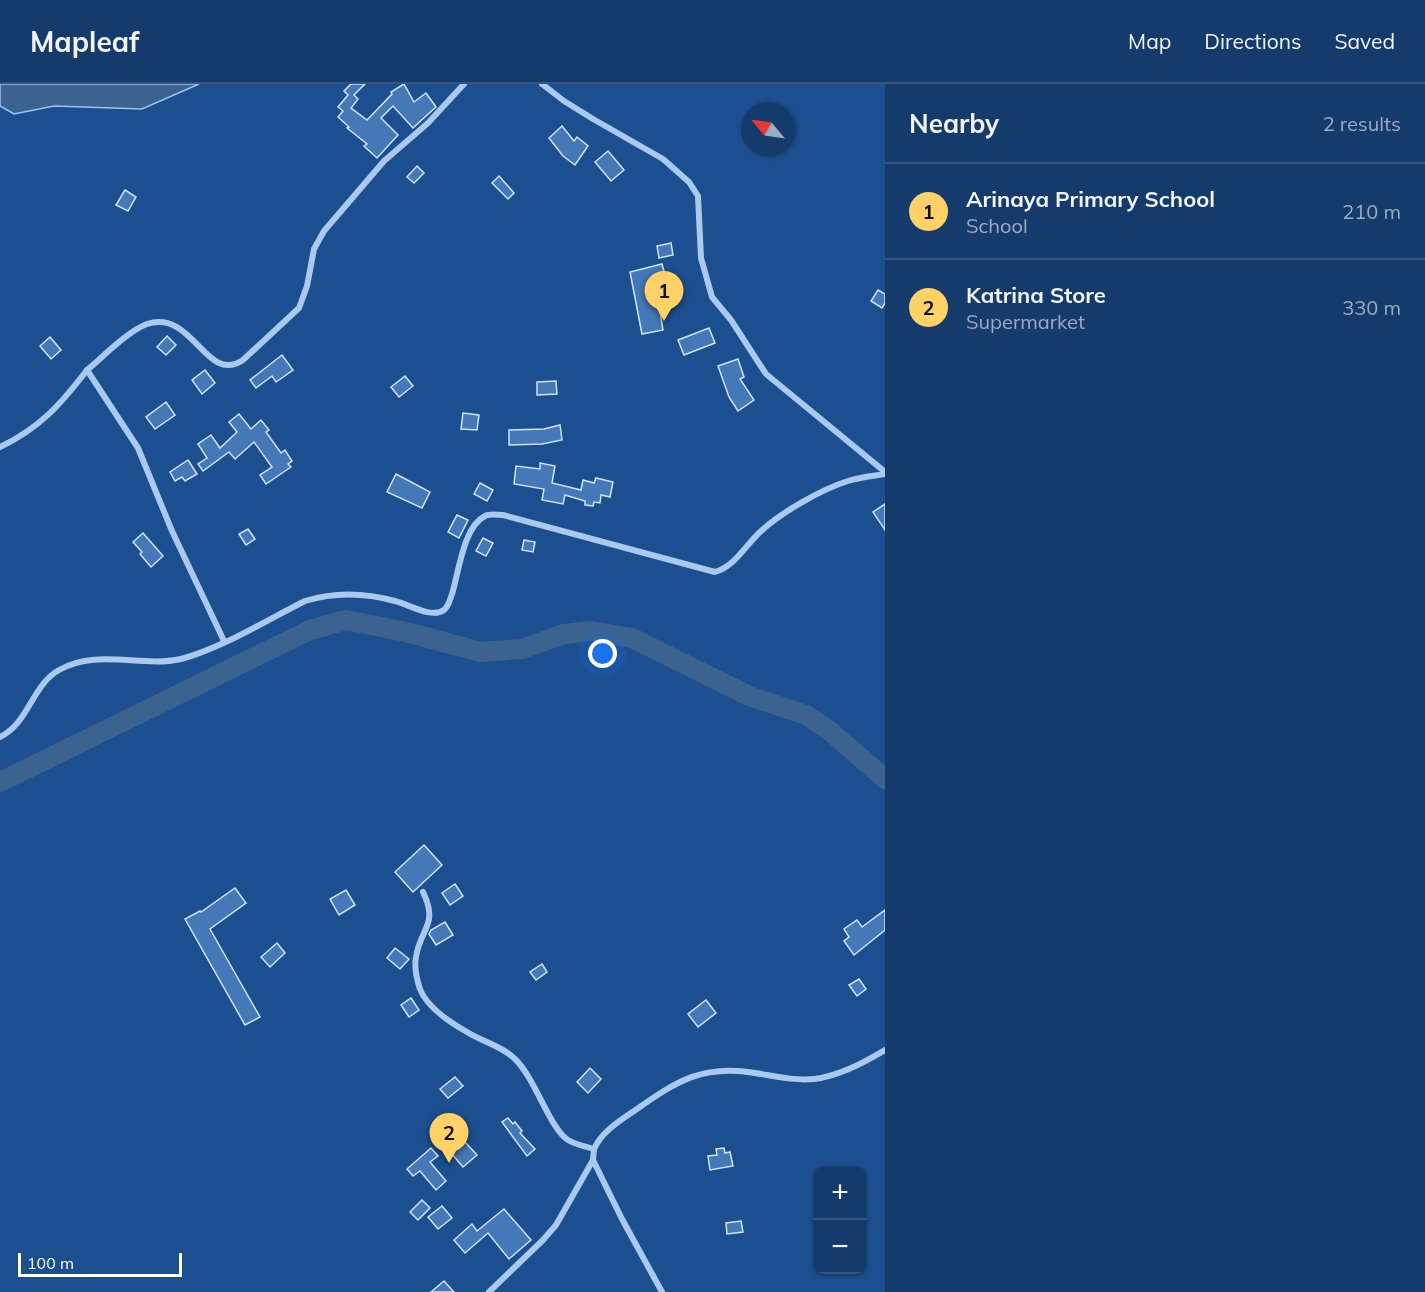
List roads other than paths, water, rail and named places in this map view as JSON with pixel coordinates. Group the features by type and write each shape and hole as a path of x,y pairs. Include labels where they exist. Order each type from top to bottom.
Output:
{"street":[{"path":"0,447 43,421 56,409 87,370 136,330 150,324 167,322 180,328 205,353 224,365 236,365 243,360 299,308 307,286 314,249 324,231 384,161 428,123 464,84"},
{"path":"542,84 593,119 663,159 689,182 698,196 701,258 712,297 731,320 766,374 885,473"},
{"path":"87,370 138,448 172,531 225,641"},
{"path":"0,737 18,724 41,688 60,669 85,661 180,659 225,641 305,601 320,596 347,594 384,598 435,613 443,611 448,604 459,574 467,537 477,522 486,515 503,515 715,572 727,568 762,530 800,504 849,480 885,473"},
{"path":"423,892 430,917 415,964 420,990 425,999 467,1032 508,1053 516,1060 532,1082 561,1134 572,1142 594,1149"},
{"path":"489,1292 556,1225 593,1160 594,1149 604,1134 665,1091 696,1074 730,1070 802,1080 814,1079 843,1071 885,1050"},
{"path":"593,1160 662,1292"}],"water":[{"path":"0,84 199,84 142,109 54,106 14,114 0,106"}],"waterway":[{"path":"0,782 310,630 346,620 406,632 481,652 522,649 564,634 591,631 632,638 749,696 806,715 830,731 885,779"}],"place":[{"name":"Arinaya Primary School","path":"664,321"},
{"name":"Katrina Store","path":"449,1163"}]}
